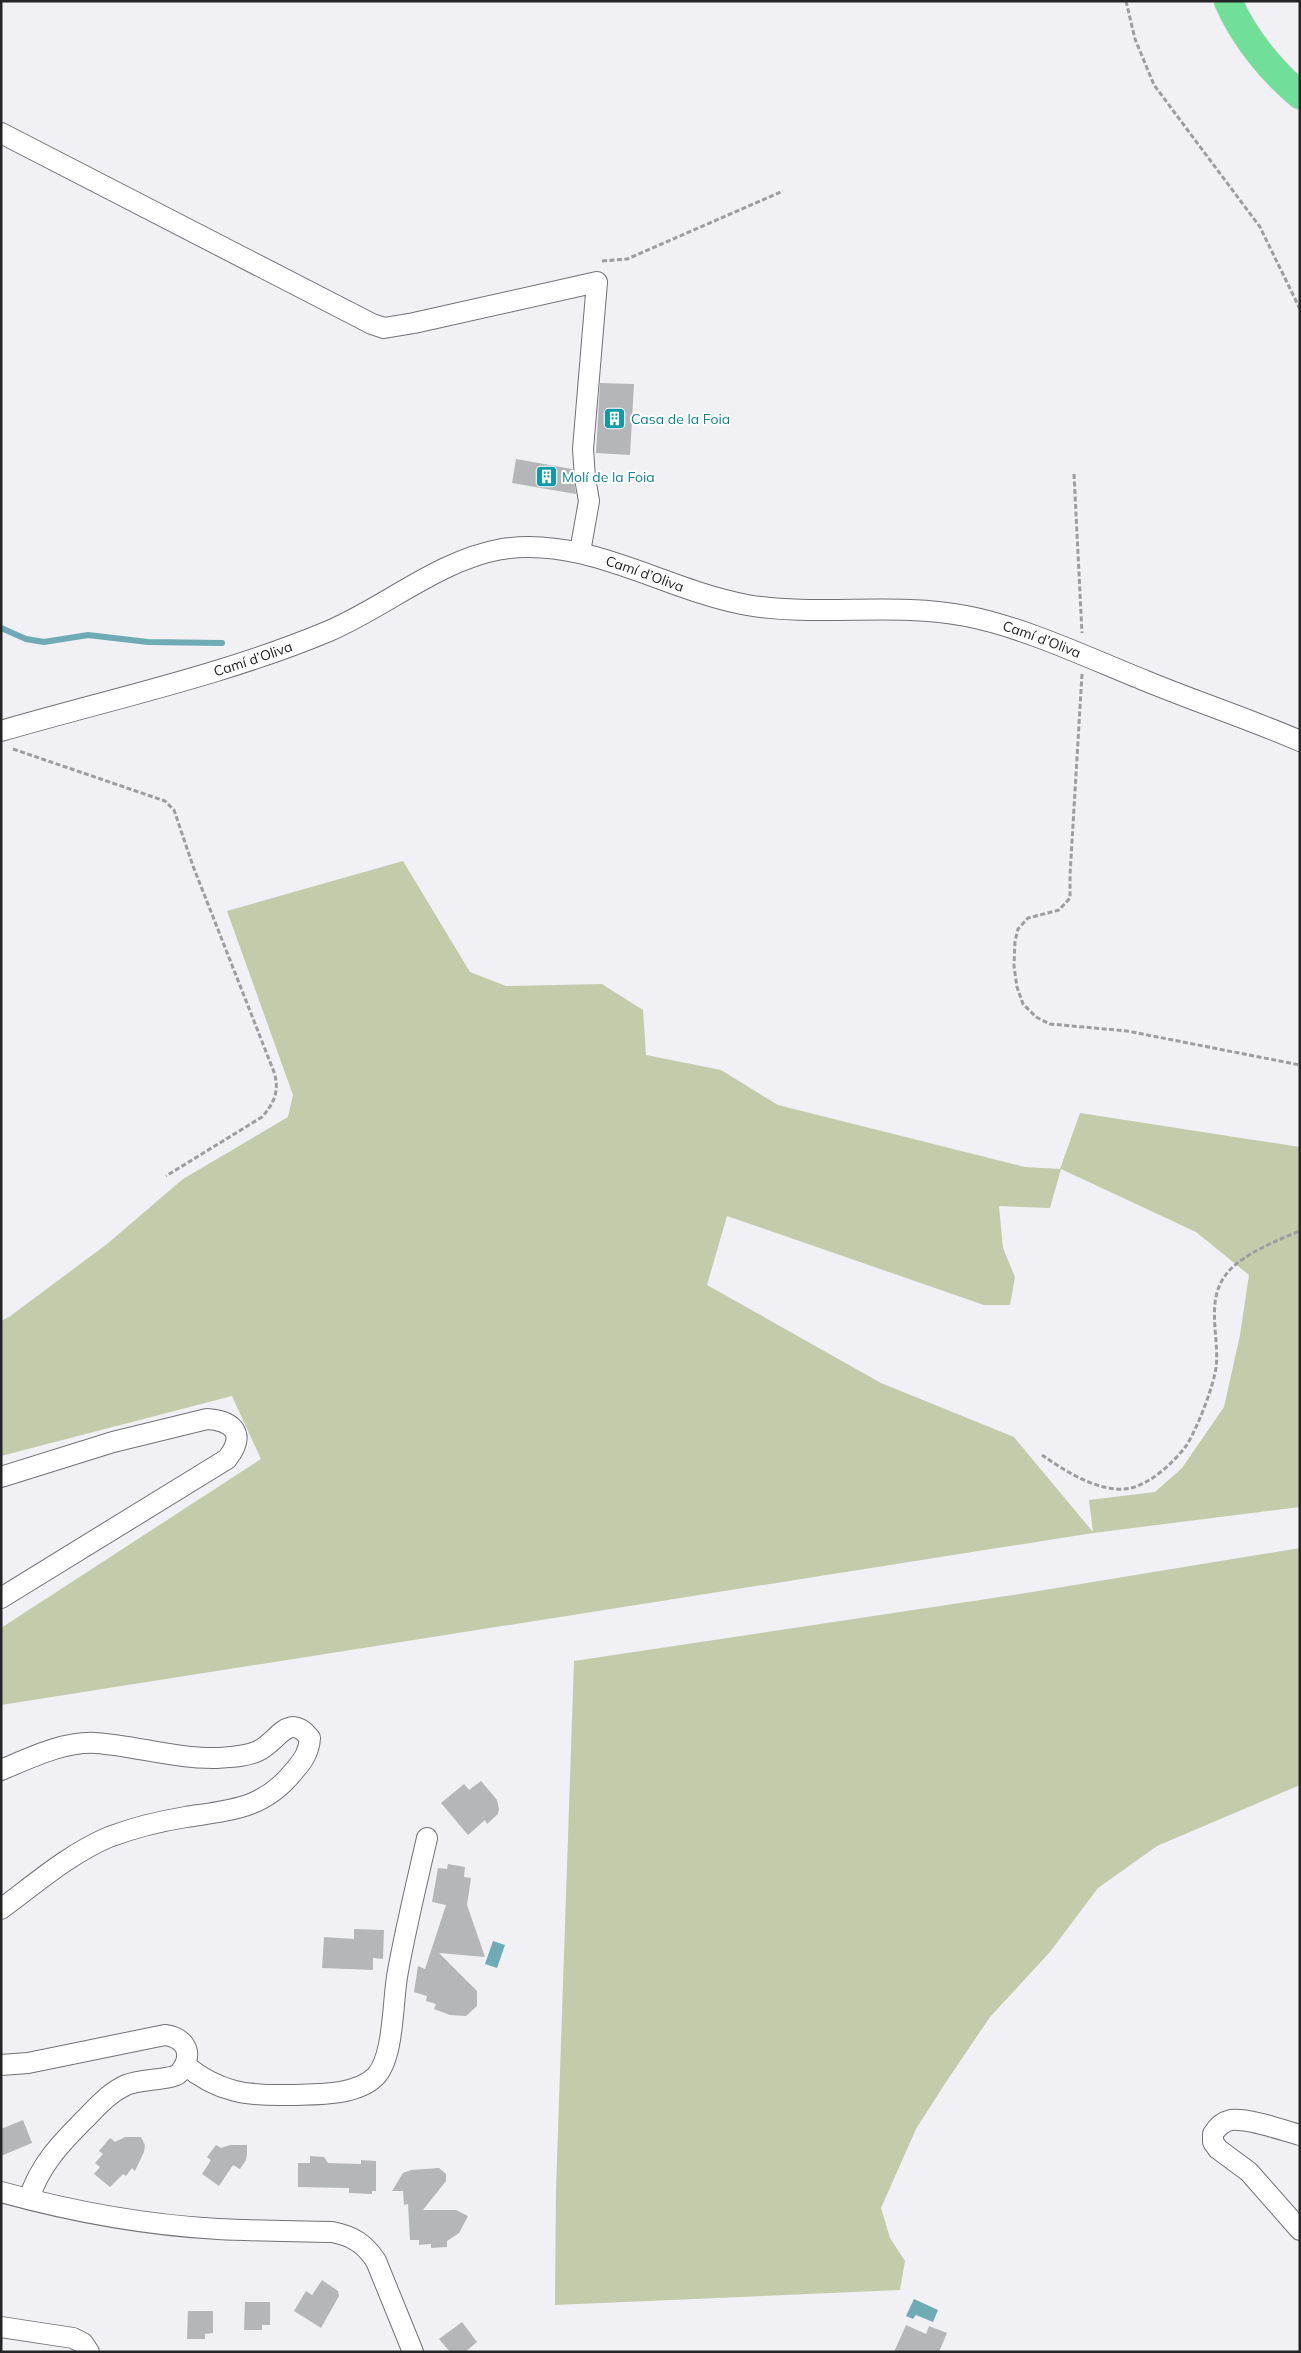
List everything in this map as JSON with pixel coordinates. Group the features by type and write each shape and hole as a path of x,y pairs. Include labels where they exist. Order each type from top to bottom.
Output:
{"highway":[{"path":"1228,1 1233,13 1261,54 1300,95"}],"street":[{"path":"1,133 372,324 384,328 597,282 583,449 585,478 590,501 580,552"},
{"name":"Camí d’Oliva","path":"6,739 290,646 332,630 375,609 469,557 526,546 580,552 679,586 748,605 781,608 944,613 992,622 1300,741"},
{"path":"1,1477 113,1442 207,1419 220,1420 231,1425 235,1431 237,1442 234,1450 226,1459 1,1598"},
{"path":"1,1770 51,1750 72,1745 94,1743 211,1758 239,1757 257,1752 271,1743 285,1729 295,1726 303,1729 310,1738 309,1749 302,1762 286,1782 269,1796 251,1805 184,1818 110,1837 89,1846 66,1861 1,1909"},
{"path":"185,2065 220,2088 272,2095 333,2092 359,2086 373,2079 384,2063 388,2048 397,1973 427,1838"},
{"path":"1,2065 38,2061 165,2035 176,2036 183,2042 188,2057 180,2074 172,2077 141,2080 127,2085 112,2093 99,2104 58,2147 42,2168 34,2182 29,2199"},
{"path":"1300,2135 1230,2120 1221,2124 1213,2134 1213,2142 1218,2149 1249,2172 1300,2230"},
{"path":"1,2192 93,2212 217,2229 332,2232 346,2235 359,2241 369,2250 376,2262 413,2352"},
{"path":"1,2327 73,2338 83,2343 89,2352"}],"path":[{"path":"1126,1 1135,39 1154,85 1260,227 1300,309"},
{"path":"597,282 592,266 597,262 627,259 784,191"},
{"path":"1074,474 1083,656 1070,865 1070,898 1059,910 1028,918 1018,929 1015,941 1014,966 1017,988 1023,1004 1036,1017 1050,1024 1127,1031 1300,1065"},
{"path":"6,739 165,800 174,810 193,866 274,1072 277,1093 273,1104 262,1117 166,1176"},
{"path":"1042,1455 1076,1478 1124,1489 1140,1485 1162,1470 1186,1445 1205,1404 1216,1368 1213,1312 1216,1294 1228,1272 1253,1254 1300,1231"}],"green space":[{"path":"403,861 470,972 506,986 602,984 643,1010 646,1055 721,1070 778,1105 1025,1167 1060,1169 1080,1113 1300,1147 1300,1507 1093,1533 1,1705 1,1628 261,1459 232,1396 1,1456 1,1321 107,1244 183,1179 288,1117 293,1095 227,911","holes":["1061,1169 1196,1232 1249,1275 1240,1335 1224,1407 1182,1468 1155,1492 1089,1500 1093,1532 1014,1437 881,1383 707,1285 727,1216 984,1305 1010,1305 1015,1277 1003,1248 999,1206 1050,1208"]},
{"path":"1300,1548 1300,1785 1157,1846 1098,1888 1050,1952 990,2017 916,2129 881,2208 890,2238 905,2261 900,2290 555,2305 556,2189 574,1661 1026,1593"}],"water":[{"path":"493,1941 505,1945 497,1968 485,1964"},
{"path":"914,2299 938,2310 933,2322 916,2315 913,2319 906,2316"}],"building":[{"name":"Casa de la Foia","path":"600,383 634,384 630,455 596,453"},
{"name":"Molí de la Foia","path":"516,459 572,469 576,494 512,483"},
{"path":"481,1781 497,1800 498,1814 487,1824 485,1820 468,1835 441,1803 464,1784 469,1790"},
{"path":"448,1864 465,1867 464,1877 471,1878 467,1905 485,1957 439,1953 477,1991 477,2006 466,2016 450,2015 434,2009 436,2004 426,2001 427,1996 414,1992 418,1966 425,1969 446,1905 432,1902 438,1868 447,1869"},
{"path":"354,1929 384,1930 383,1959 373,1958 373,1970 322,1968 324,1937 354,1939"},
{"path":"23,2120 32,2143 1,2156 1,2129"},
{"path":"125,2137 141,2137 145,2145 144,2152 135,2171 132,2168 126,2176 123,2174 110,2187 94,2174 100,2167 95,2163 103,2154 99,2151 110,2138 115,2142"},
{"path":"216,2145 221,2148 230,2145 247,2145 246,2160 240,2169 233,2165 219,2186 202,2174 211,2160 207,2157"},
{"path":"310,2156 324,2157 328,2163 361,2164 361,2160 376,2161 376,2191 372,2191 372,2194 349,2193 349,2188 298,2187 298,2163 310,2163"},
{"path":"439,2168 446,2174 446,2181 423,2210 456,2210 468,2216 459,2233 447,2241 447,2247 431,2248 431,2244 419,2245 419,2240 410,2240 408,2204 404,2205 403,2191 392,2191 403,2173 411,2170"},
{"path":"322,2280 338,2291 339,2296 321,2328 294,2311 306,2291 312,2295"},
{"path":"245,2302 270,2302 270,2325 262,2325 262,2330 244,2330"},
{"path":"188,2311 213,2311 213,2333 205,2334 205,2339 187,2339"},
{"path":"462,2322 477,2342 465,2352 450,2352 439,2339"},
{"path":"906,2325 926,2334 929,2326 947,2333 939,2352 894,2352"}],"waterway":[{"path":"1,628 26,639 44,642 88,635 148,642 222,643"}],"place":[{"name":"Casa de la Foia","path":"615,419"},
{"name":"Molí de la Foia","path":"546,477"}]}
